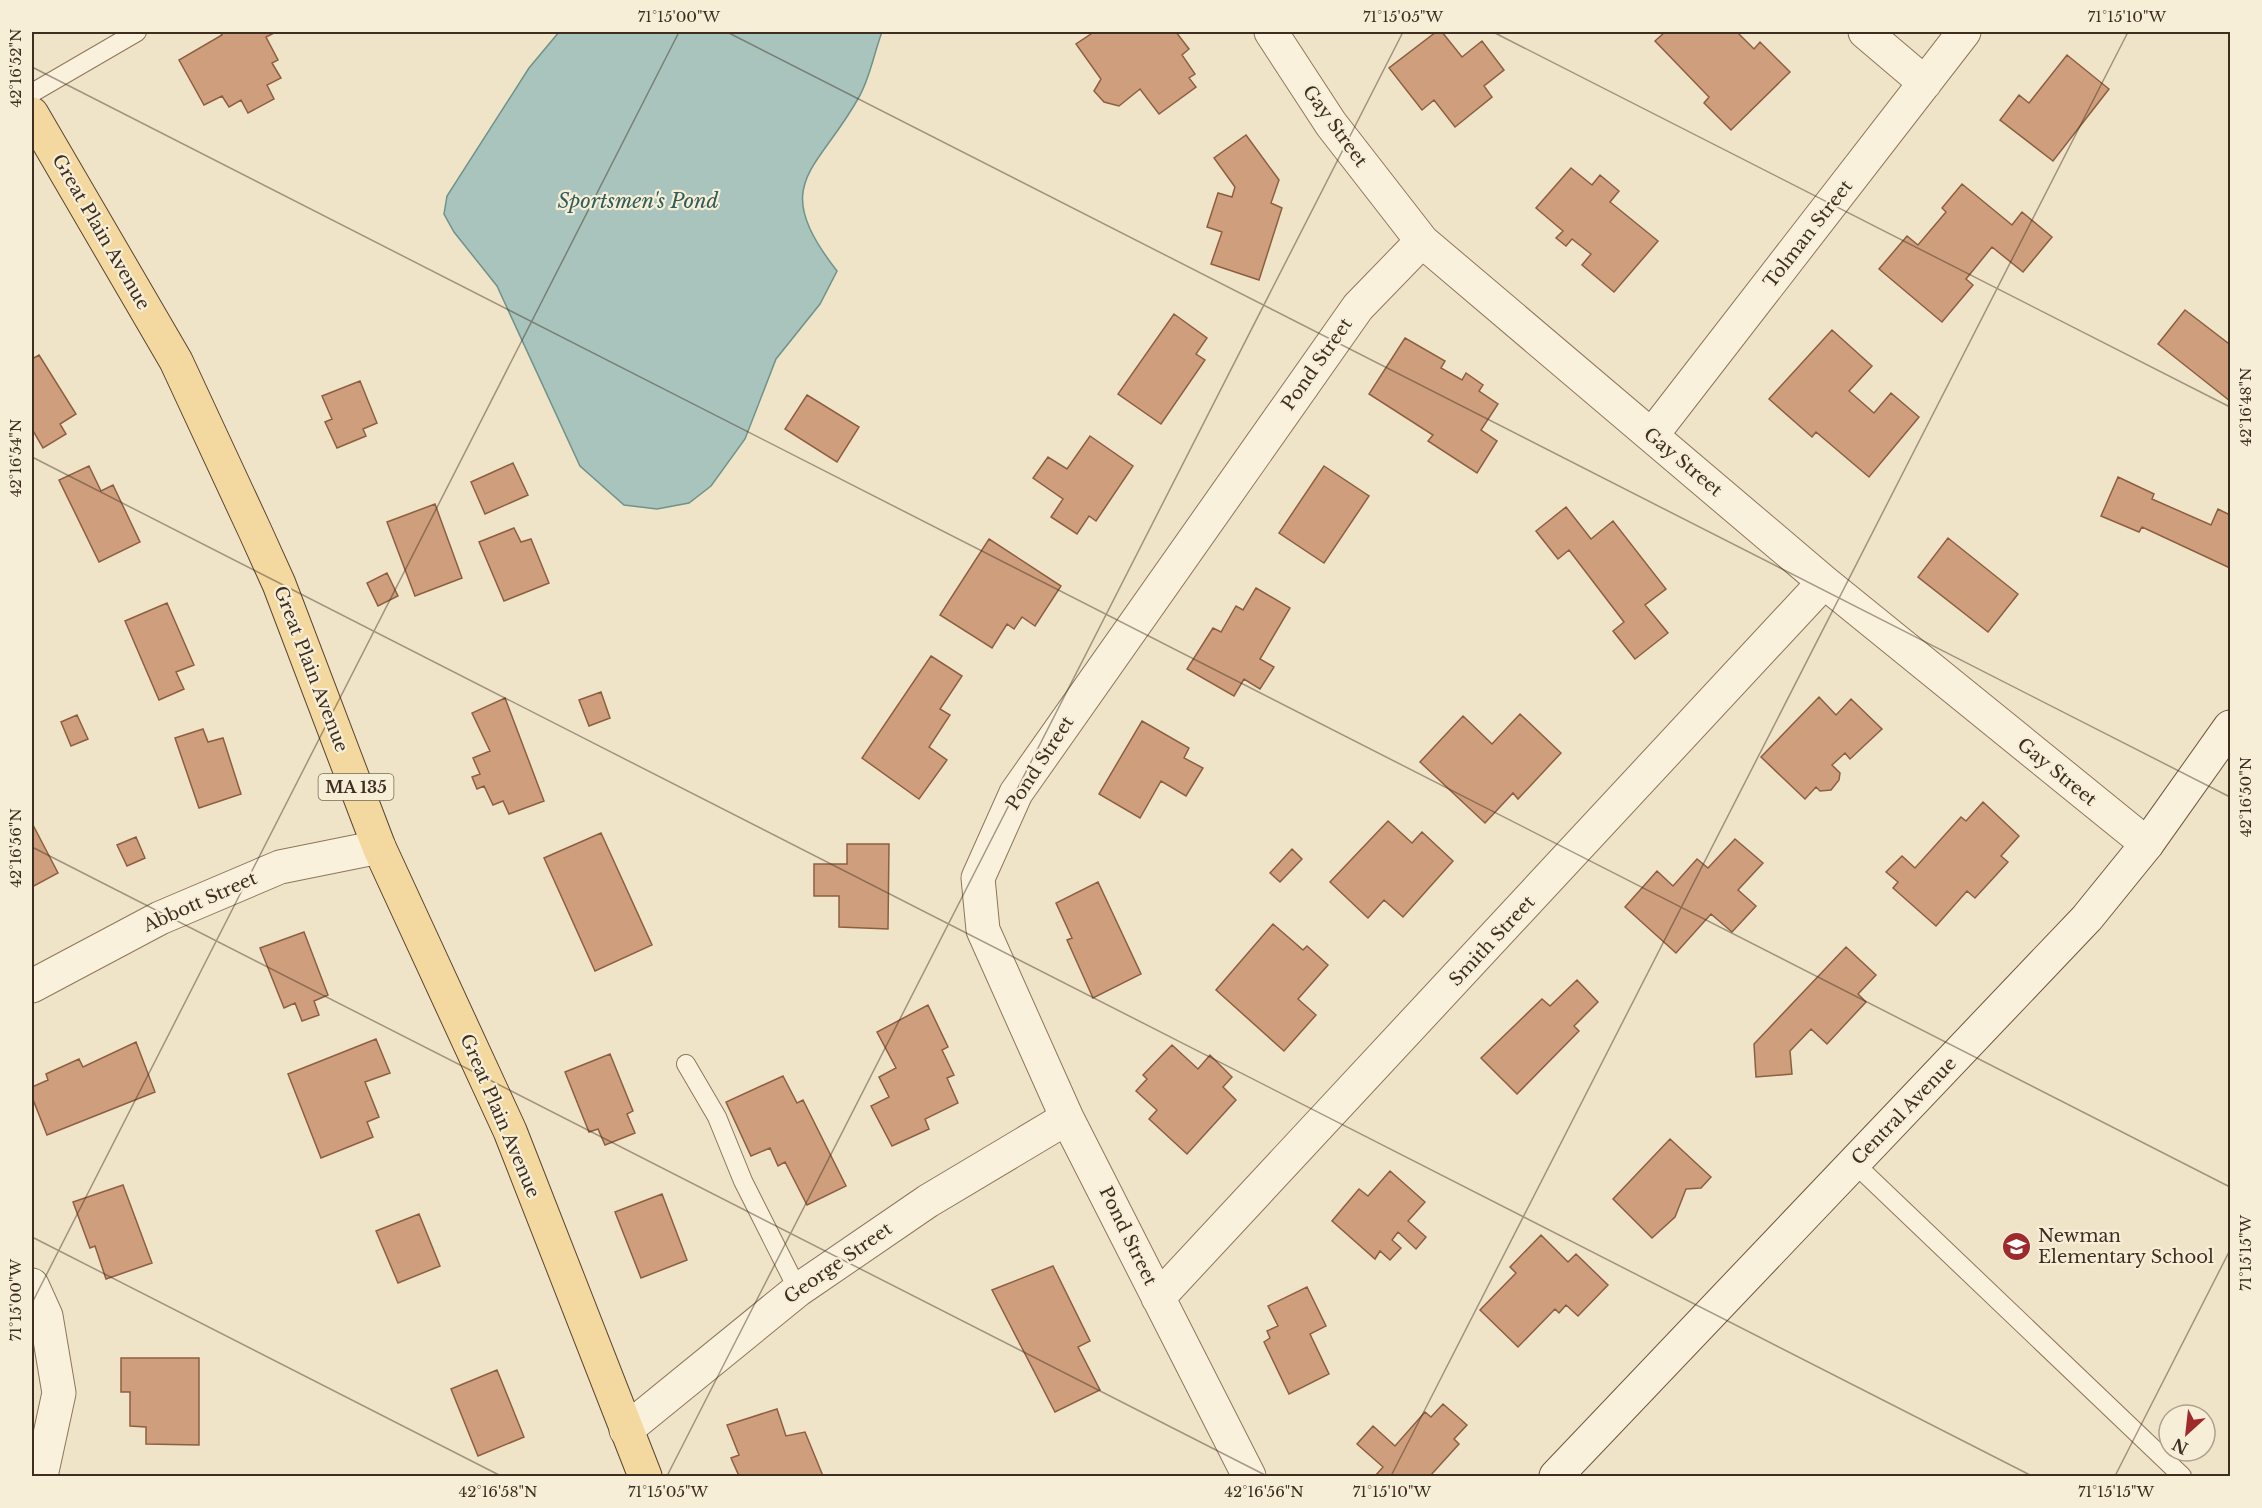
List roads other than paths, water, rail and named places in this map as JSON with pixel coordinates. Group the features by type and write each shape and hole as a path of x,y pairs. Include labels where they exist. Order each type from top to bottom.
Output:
{"main road":[{"name":"Great Plain Avenue","path":"32,114 177,361 203,415 279,584 379,847 510,1131 645,1476"}],"street":[{"name":"Gay Street","path":"1271,32 1331,124 1422,241 1824,582 2147,844"},
{"path":"1865,32 1925,83"},
{"name":"Tolman Street","path":"1652,435 1964,32"},
{"name":"Pond Street","path":"1249,1476 1067,1118 983,930 978,878 1023,783 1358,307 1422,241"},
{"name":"Smith Street","path":"1158,1298 1824,582"},
{"name":"Central Avenue","path":"1556,1476 2074,933 2147,844 2230,727"},
{"name":"Abbott Street","path":"32,986 160,918 280,867 379,847"},
{"name":"George Street","path":"626,1430 798,1290 928,1201 1067,1118"},
{"path":"32,1285 46,1316 59,1393 41,1476"}],"lane":[{"path":"32,93 137,32"},
{"path":"686,1065 717,1117 743,1181 798,1290"},
{"path":"1854,1164 2182,1476"}],"water":[{"name":"Sportsmen's Pond","path":"559,32 882,32 863,90 806,179 803,197 805,217 816,241 837,271 820,304 776,359 745,439 711,486 689,503 657,509 624,505 580,466 497,286 454,232 444,214 447,196 529,68"}],"place":[{"name":"Newman Elementary School","path":"2017,1246"}]}
